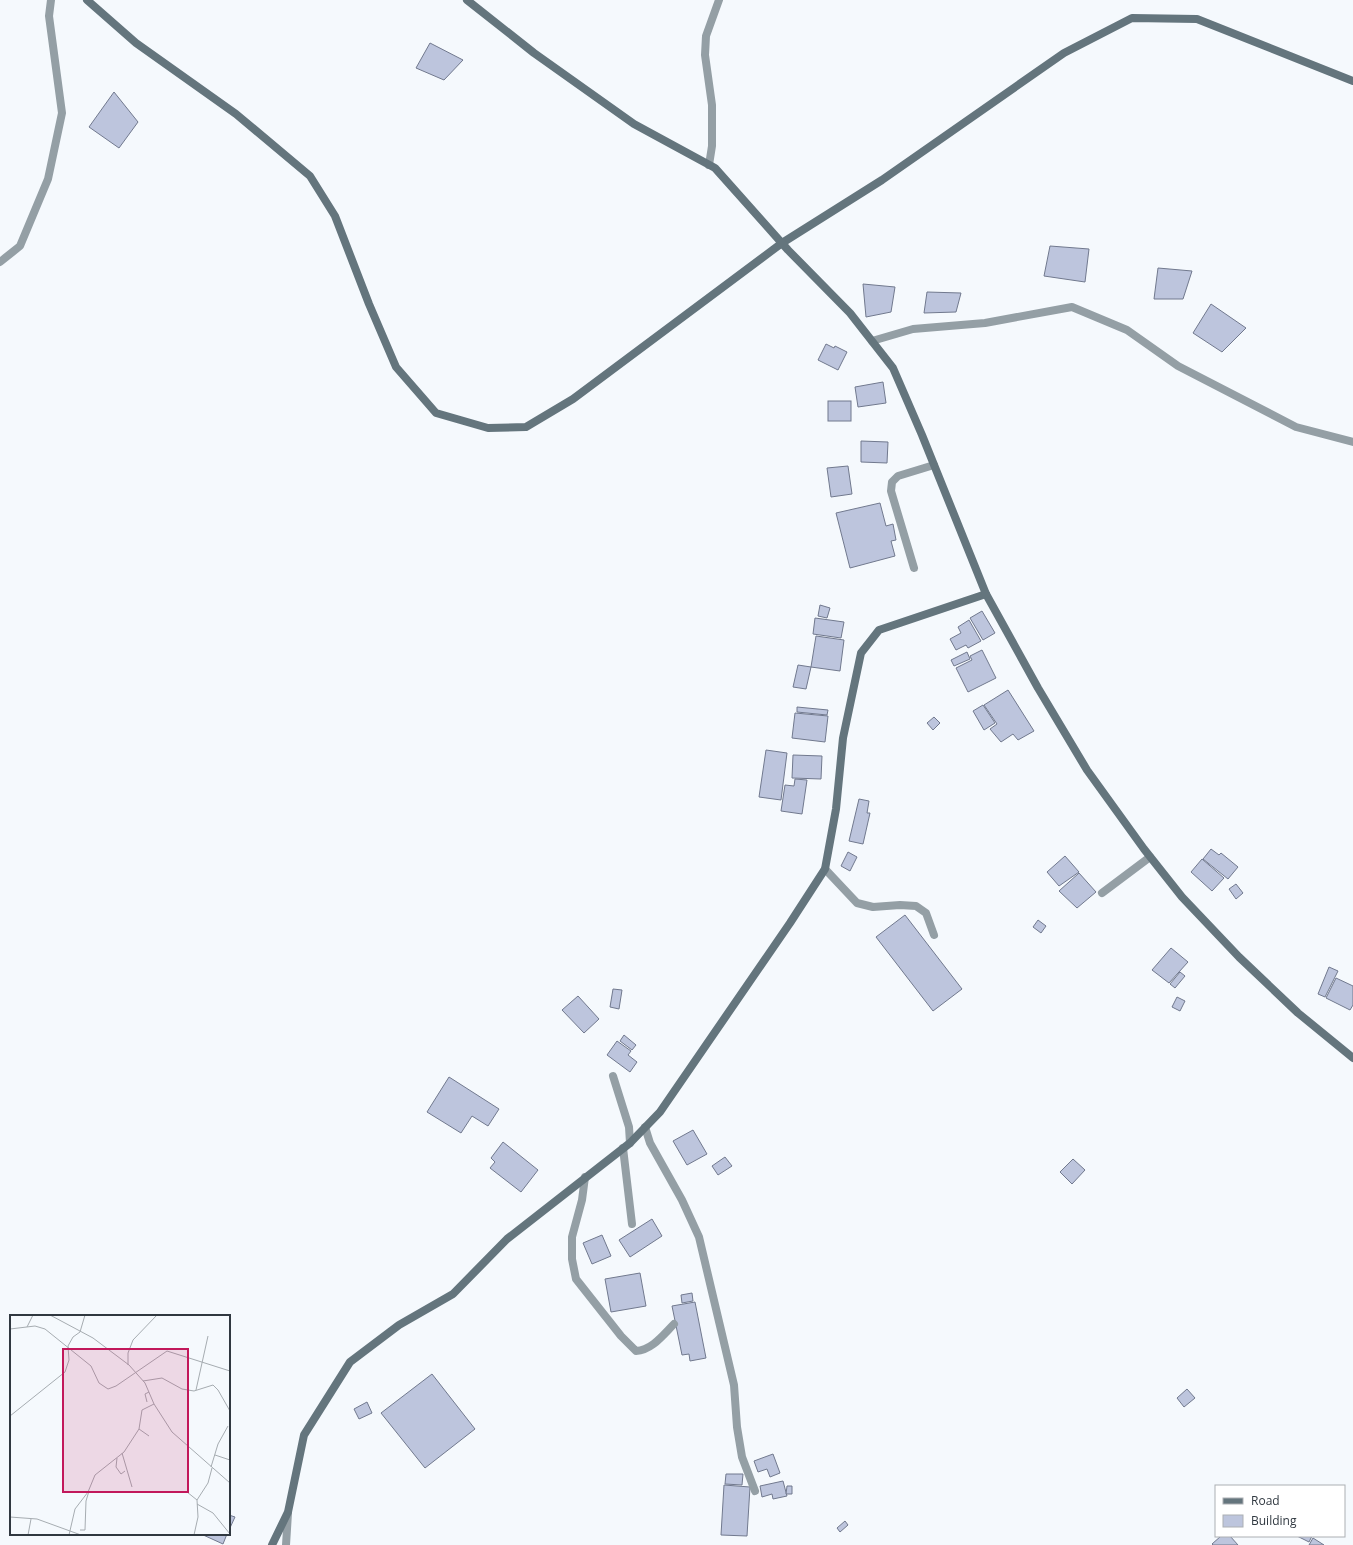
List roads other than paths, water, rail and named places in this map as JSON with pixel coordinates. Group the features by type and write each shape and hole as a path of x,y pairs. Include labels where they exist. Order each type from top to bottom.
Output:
{"street":[{"path":"0,262 20,246 48,179 62,113 49,16 51,0"},
{"path":"87,0 136,43 236,114 310,176 335,216 369,304 396,367 436,413 488,428 526,427 573,399 782,243 882,180 1064,53 1132,18 1197,19 1353,81"},
{"path":"467,0 534,53 634,124 715,168 782,243 850,313 893,368 986,594 1038,688 1087,770 1150,857 1182,897 1239,957 1298,1013 1353,1058"},
{"path":"709,165 712,146 712,105 705,55 706,36 719,0"},
{"path":"872,341 913,329 985,323 1072,307 1127,330 1178,366 1296,427 1353,442"},
{"path":"914,568 891,491 892,482 898,476 934,465"},
{"path":"286,1545 288,1512 304,1435 350,1362 399,1325 453,1294 507,1240 630,1143 664,1105 790,923 825,869 836,809 844,738 861,653 880,630 986,594"},
{"path":"1102,893 1150,857"},
{"path":"825,869 857,903 873,907 900,905 916,906 926,913 934,935"},
{"path":"613,1076 628,1128 630,1143"},
{"path":"645,1127 650,1143 682,1200 699,1237 734,1385 737,1427 742,1458 755,1491"},
{"path":"623,1148 632,1224"},
{"path":"585,1177 582,1200 572,1237 572,1259 576,1280 621,1336 636,1351 644,1350 656,1342 674,1324"},
{"path":"272,1545 288,1512"}]}
